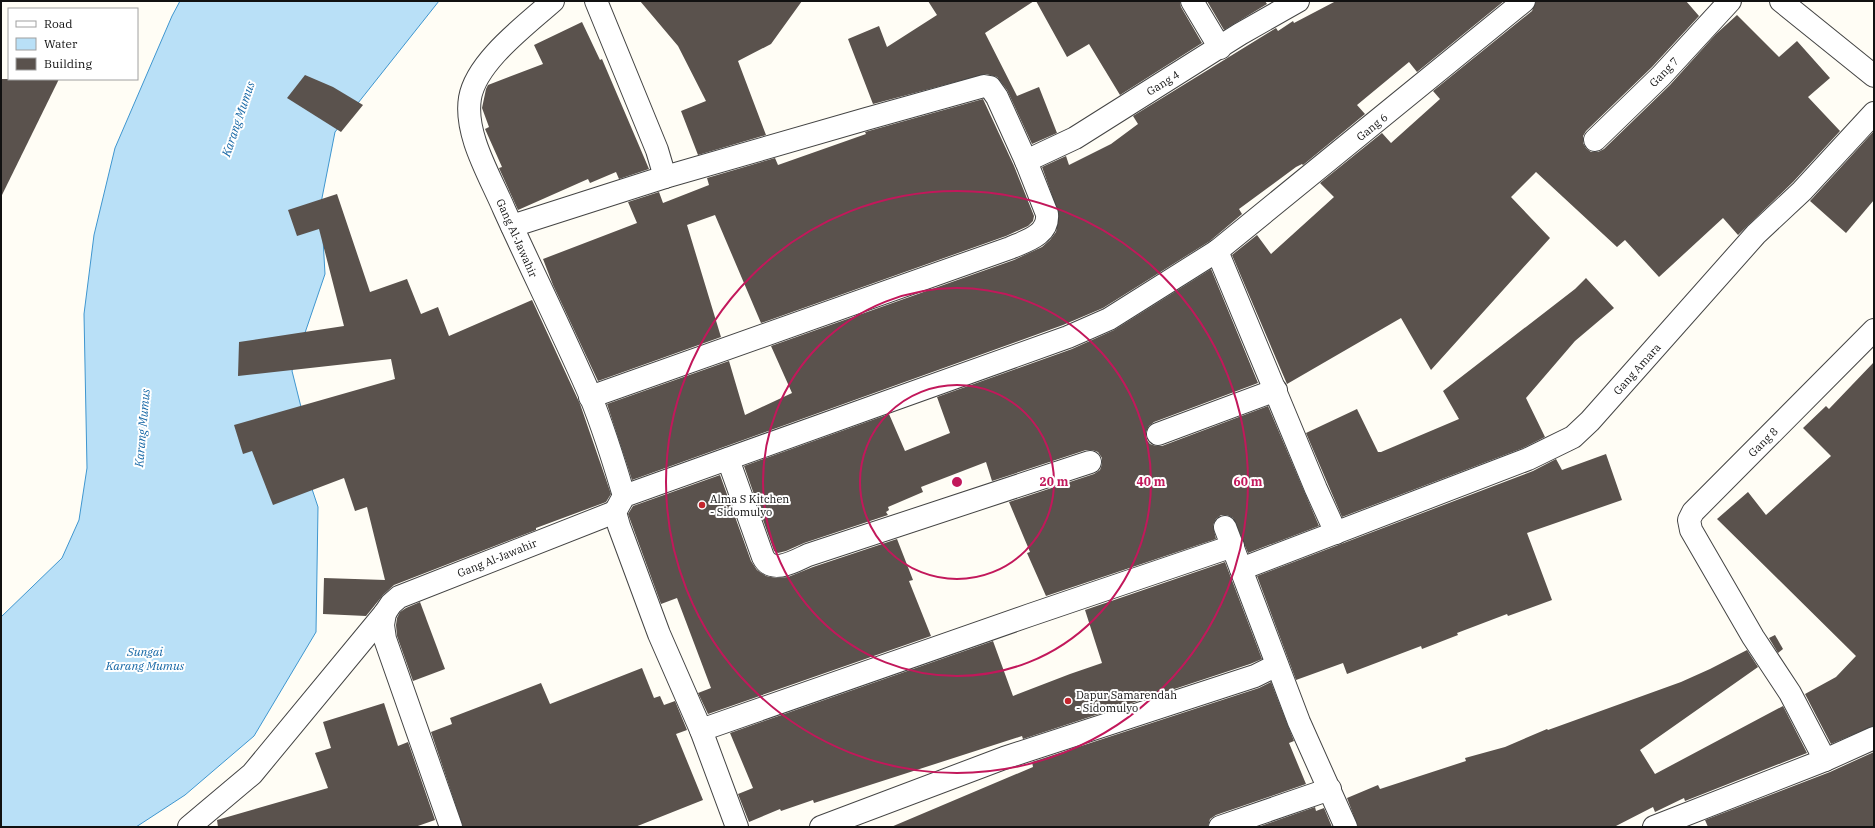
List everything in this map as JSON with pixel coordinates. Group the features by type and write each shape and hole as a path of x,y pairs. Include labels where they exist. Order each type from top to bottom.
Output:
{"street":[{"name":"Gang Al-Jawahir","path":"189,827 252,774 384,614 390,604 399,597 620,504 590,396 475,143 469,116 470,98 475,79 487,62 553,1"},
{"path":"596,1 657,150 666,177"},
{"path":"1192,1 1220,48"},
{"name":"Gang 4","path":"1026,160 1075,138 1298,1"},
{"name":"Gang 6","path":"620,504 728,459 1068,337 1109,319 1217,251 1524,1"},
{"name":"Gang 7","path":"1595,140 1661,76 1730,1"},
{"path":"1781,1 1874,76"},
{"path":"512,226 666,177 984,86 990,87 997,97 1026,160 1047,214 1046,227 1034,237 995,253 590,396"},
{"name":"Gang Amara","path":"1241,569 1528,459 1573,437 1590,421 1756,234 1802,191 1874,113"},
{"path":"1217,251 1316,489 1336,533"},
{"name":"Gang 8","path":"1825,760 1790,693 1753,637 1710,565 1691,530 1689,520 1693,512 1874,330"},
{"path":"1158,434 1276,390"},
{"path":"728,459 763,557 770,565 775,566 788,564 816,553 1090,462"},
{"path":"620,504 659,634 701,730 736,827"},
{"path":"701,730 1038,612 1229,537 1277,665 1346,827"},
{"path":"384,614 383,625 385,639 452,827"},
{"path":"821,827 1004,758 1255,676 1277,665"},
{"path":"1654,827 1825,760 1874,738"},
{"path":"1220,827 1330,789"}],"water":[{"name":"Sungai Karang Mumus","path":"180,1 439,1 335,132 321,203 325,274 292,371 301,407 303,462 318,507 316,632 254,736 185,795 136,827 1,827 1,617 62,558 79,520 87,468 84,314 94,235 115,148 172,16"}],"building":[{"path":"640,1 802,1 771,44 738,61 766,135 698,155 681,111 706,101 678,46"},
{"path":"928,1 1034,1 985,33 1017,96 1039,87 1057,133 1032,144 1007,90 997,77 986,74 873,104 848,39 879,26 887,47 937,15"},
{"path":"1036,1 1180,1 1181,7 1202,43 1120,95 1089,44 1067,57"},
{"path":"1207,1 1265,1 1267,4 1224,30"},
{"path":"1336,1 1504,1 1417,72 1409,62 1357,105 1365,114 1303,165 1302,164 1296,167 1239,209 1242,214 1210,241 1103,308 1063,325 632,480 607,404 729,361 745,415 792,393 771,346 1014,260 1042,247 1056,232 1059,215 1042,167 1066,156 1069,165 1111,144 1138,124 1133,116 1276,28 1278,31 1293,21 1294,23"},
{"path":"1536,1 1686,1 1699,16 1652,67 1586,131 1583,136 1583,143 1591,152 1598,152 1604,149 1670,85 1716,34 1737,15 1779,57 1797,41 1830,78 1808,97 1840,131 1793,182 1738,235 1723,218 1659,277 1625,240 1617,247 1536,172 1511,197 1550,238 1431,370 1401,318 1287,384 1232,255 1257,235 1271,254 1334,197 1320,183 1382,133 1391,143 1440,99 1433,91 1532,11"},
{"path":"582,22 600,60 602,59 649,169 619,179 616,172 590,183 588,179 518,210 499,168 502,167 485,129 489,127 482,108 486,89 488,85 543,64 534,45"},
{"path":"305,75 333,87 363,105 341,132 287,98"},
{"path":"1,79 59,80 1,197"},
{"path":"983,99 1014,166 1034,216 1033,221 1028,226 1006,236 761,323 715,215 687,225 721,337 598,381 553,285 543,259 637,223 628,202 659,192 663,203 709,185 707,178 775,158 778,165 866,134 865,132"},
{"path":"1874,131 1874,200 1846,233 1810,201"},
{"path":"337,194 370,292 407,279 421,314 438,307 449,336 532,300 580,404 611,494 606,502 536,528 536,530 394,585 383,595 366,616 323,614 324,578 385,580 367,507 355,511 344,478 273,505 252,451 243,454 234,425 395,379 391,359 238,376 239,342 344,326 319,229 297,236 288,210"},
{"path":"1211,269 1258,383 1154,422 1149,426 1146,432 1146,439 1150,444 1162,446 1268,406 1319,526 1248,553 1233,518 1227,515 1221,515 1216,519 1213,525 1216,539 1046,596 1027,553 1030,552 1009,502 1094,474 1100,470 1102,458 1098,452 1086,450 992,481 986,462 921,487 923,492 888,507 889,510 886,512 888,515 804,543 786,551 778,553 774,551 744,466 889,414 905,451 950,433 937,397 1072,349 1114,330"},
{"path":"1586,278 1614,308 1575,341 1526,398 1545,437 1523,448 1342,517 1306,433 1357,409 1378,452 1381,452 1459,419 1443,391 1575,289"},
{"path":"1874,362 1874,726 1831,744 1805,694 1836,677 1856,656 1717,519 1748,492 1766,515 1831,456 1803,428 1826,406 1829,409"},
{"path":"1606,454 1622,500 1527,533 1552,600 1508,616 1507,614 1457,633 1458,635 1422,649 1421,646 1347,674 1343,663 1296,680 1257,576 1533,471 1556,459 1562,470"},
{"path":"720,475 751,561 757,570 766,576 776,578 788,577 813,567 897,539 913,580 909,581 931,636 708,714 698,693 711,688 677,598 661,604 628,514 633,506"},
{"path":"1225,562 1262,659 1023,739 1022,736 814,803 813,800 781,811 780,809 749,822 738,794 753,788 730,733 993,641 1013,696 1102,663 1085,610"},
{"path":"420,602 445,669 413,681 397,636 396,625 400,612"},
{"path":"1775,635 1783,649 1778,653 1769,638"},
{"path":"1747,650 1758,667 1640,750 1655,774 1783,706 1807,753 1685,801 1684,798 1655,812 1653,807 1614,827 1358,827 1347,798 1378,785 1380,789 1466,761 1465,758 1505,747 1547,729 1548,730 1681,682"},
{"path":"642,668 654,698 660,696 664,705 675,701 687,730 676,734 703,800 635,827 463,827 431,732 452,724 450,718 541,683 550,704"},
{"path":"1271,682 1294,741 1289,743 1306,784 1216,815 1210,819 1208,827 891,827 1033,767 1032,762 1259,688"},
{"path":"384,703 398,746 408,742 435,820 415,827 218,827 217,820 328,788 315,753 331,748 323,722"},
{"path":"1874,752 1874,827 1708,827 1705,820 1830,772"},
{"path":"1315,807 1316,811 1324,808 1332,827 1258,827"}],"place":[{"name":"Alma S Kitchen - Sidomulyo","path":"702,505"},
{"name":"Dapur Samarendah - Sidomulyo","path":"1068,701"}],"water label":[{"name":"Karang Mumus","path":"238,119"},
{"name":"Karang Mumus","path":"142,428"}]}
